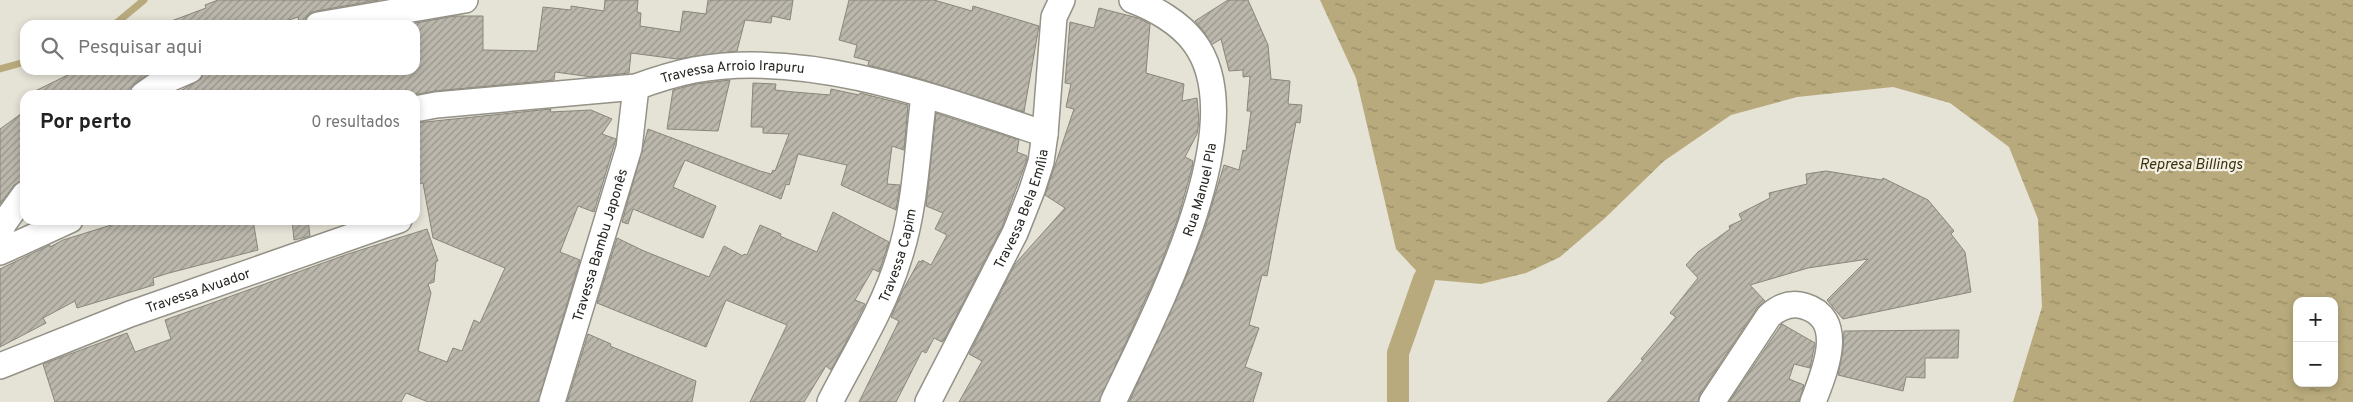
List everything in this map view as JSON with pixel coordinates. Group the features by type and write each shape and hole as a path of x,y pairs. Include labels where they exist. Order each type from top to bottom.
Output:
{"street":[{"path":"347,20 465,0"},
{"name":"Travessa Bela Emília","path":"928,402 1015,233 1032,190 1041,162 1045,134 1054,16 1062,0"},
{"name":"Rua Manuel Pla","path":"1114,402 1190,229 1204,184 1212,145 1213,99 1210,80 1203,58 1194,41 1169,19 1132,0"},
{"name":"Travessa Arroio Irapuru","path":"420,108 636,87 666,76 695,70 769,66 843,74 924,96 1045,134"},
{"path":"150,90 160,83 178,75"},
{"name":"Travessa Bambu Japonês","path":"552,402 629,148 636,87"},
{"name":"Travessa Capim","path":"830,402 876,314 892,280 900,256 907,228 924,96"},
{"path":"0,232 4,223 20,201"},
{"path":"0,252 59,225"},
{"name":"Travessa Avuador","path":"0,366 130,314 386,225"},
{"path":"1712,402 1769,316 1776,310 1790,304 1802,305 1817,310 1826,320 1830,332 1828,356 1813,402"}],"water":[{"name":"Represa Billings","path":"1320,0 2353,0 2353,402 2013,402 2042,307 2038,219 2009,147 1950,103 1893,87 1797,97 1731,115 1664,161 1604,219 1560,257 1526,273 1481,284 1424,279 1396,249 1356,78"}],"building":[{"path":"218,0 379,0 316,11 308,14 306,20 299,20 298,17 289,20 174,20 206,8 205,5"},
{"path":"605,0 638,0 637,12 641,13 640,26 680,32 683,11 706,14 708,0 793,0 790,20 772,16 771,23 745,20 737,51 677,59 631,53 629,73 592,77 555,72 554,80 420,94 420,90 182,90 201,79 202,75 420,75 420,22 455,16 483,16 483,50 537,51 543,7 571,10 571,6 604,11"},
{"path":"849,0 934,0 972,11 973,6 1039,26 1024,112 921,79 868,65 869,61 854,57 857,45 839,40"},
{"path":"1228,0 1248,0 1268,45 1271,79 1290,81 1288,104 1302,105 1300,123 1296,122 1267,276 1262,275 1249,325 1259,328 1245,367 1262,373 1253,402 1129,402 1185,280 1205,228 1224,165 1239,170 1243,150 1246,151 1251,111 1247,111 1250,76 1243,77 1243,70 1229,71 1221,39 1211,45 1205,33 1195,21"},
{"path":"1099,8 1138,18 1150,24 1146,73 1184,84 1182,101 1197,98 1199,121 1197,134 1185,157 1193,161 1192,168 1178,218 1159,269 1099,402 959,402 982,361 969,354 1015,264 1065,208 1045,195 1074,109 1066,107 1071,84 1065,83 1070,22 1094,28"},
{"path":"68,75 147,75 134,84 131,90 37,90"},
{"path":"730,80 718,131 667,129 673,90 696,84"},
{"path":"753,83 776,84 775,90 794,92 830,95 831,89 859,95 860,93 908,105 904,150 892,146 887,184 900,185 896,210 841,185 847,165 798,154 789,185 786,184 781,199 685,160 673,187 716,206 703,238 633,209 628,224 622,222 648,129 760,171 771,174 773,170 775,171 789,134 763,133 763,127 751,127"},
{"path":"551,109 550,112 591,110 612,119 602,134 616,139 594,212 578,206 560,252 580,260 538,402 428,402 406,393 401,402 55,402 43,364 127,333 135,352 171,339 165,320 348,254 427,229 438,261 436,261 434,282 428,284 431,293 418,351 447,362 453,348 462,351 474,320 480,323 505,268 433,238 423,183 420,183 420,122"},
{"path":"936,113 1019,140 1017,152 1027,156 1027,159 1002,227 944,340 942,342 934,338 926,353 922,351 896,402 859,402 899,321 891,317 903,290 919,261 922,262 922,260 931,265 947,235 935,229 943,213 926,206"},
{"path":"20,115 20,182 14,185 0,204 0,129"},
{"path":"1826,171 1882,180 1883,178 1928,200 1954,231 1951,234 1965,252 1971,292 1843,319 1827,300 1868,259 1808,268 1750,285 1765,301 1757,308 1700,394 1698,402 1607,402 1676,317 1670,313 1698,278 1686,265 1698,252 1730,229 1729,226 1742,220 1739,214 1770,198 1769,193 1807,184 1806,174"},
{"path":"833,212 889,242 879,272 873,269 855,300 865,304 846,342 831,370 826,366 804,402 750,402 787,325 726,300 706,347 597,303 617,238 709,277 724,246 743,256 744,254 747,255 760,225 817,252"},
{"path":"111,225 254,225 258,250 153,278 154,285 77,308 75,301 43,318 46,323 0,347 0,269 63,240"},
{"path":"292,225 309,225 310,236 294,240"},
{"path":"1782,324 1815,343 1810,368 1794,364 1789,379 1804,385 1799,402 1729,402"},
{"path":"1959,330 1958,358 1925,358 1925,378 1906,377 1903,391 1838,375 1843,350 1844,331"},
{"path":"588,334 611,344 610,346 696,381 692,402 567,402"}],"waterway":[{"path":"120,20 144,0"},
{"path":"0,69 20,63"},
{"path":"1398,402 1398,353 1424,279"}]}
